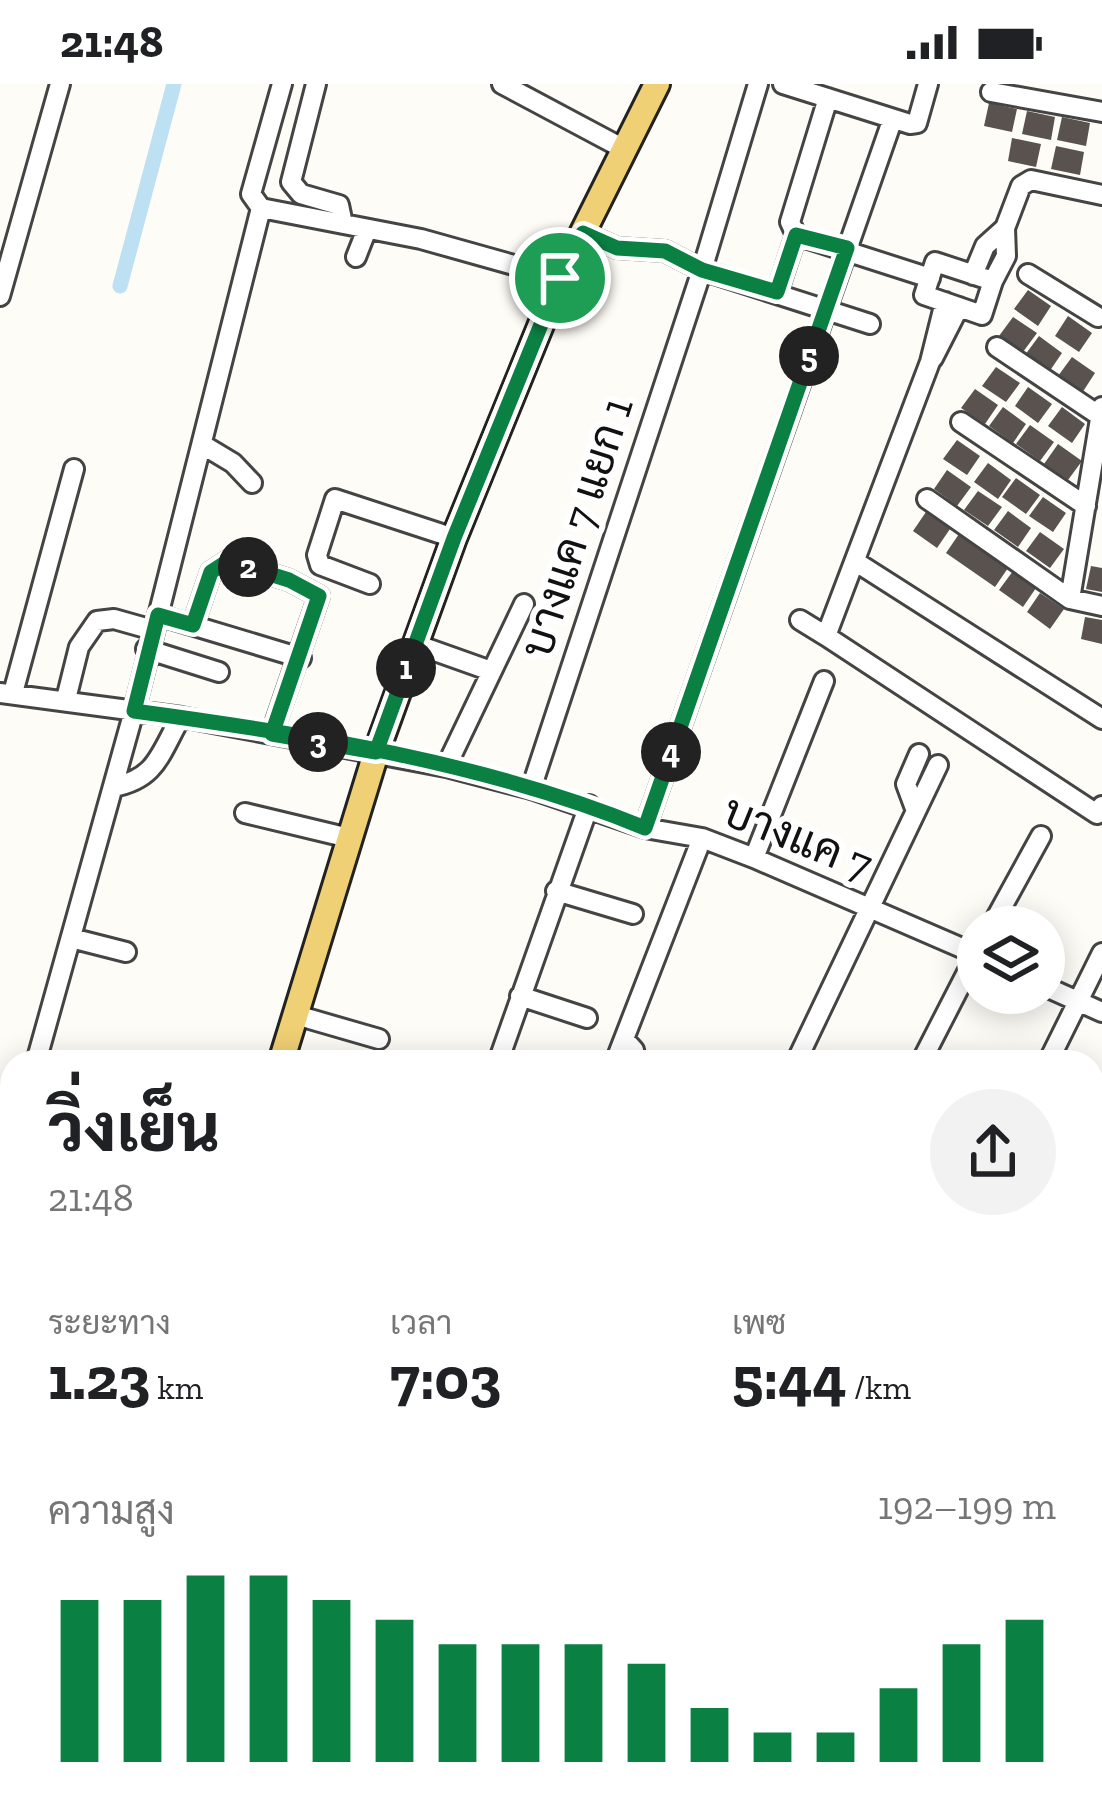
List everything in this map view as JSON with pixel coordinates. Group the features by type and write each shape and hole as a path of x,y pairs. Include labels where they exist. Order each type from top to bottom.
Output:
{"main road":[{"path":"285,1050 376,752 454,538 560,278 657,84"}],"street":[{"path":"0,296 60,84"},
{"path":"282,84 251,194 261,208 367,229 560,278"},
{"path":"316,84 291,182 301,194 339,206 343,224"},
{"path":"502,84 624,148"},
{"name":"บางแค 7 แยก 1","path":"531,789 702,270 758,84"},
{"path":"783,84 892,121 917,123 928,84"},
{"path":"991,92 1102,112"},
{"path":"777,292 796,235 790,222 828,98"},
{"path":"645,828 892,121"},
{"path":"993,281 935,262 924,295 982,315 1006,256 1005,228 1021,186 1031,180 1102,195"},
{"path":"39,1050 134,711 261,208"},
{"path":"973,274 985,246 1005,228"},
{"path":"356,257 367,229"},
{"path":"583,233 617,248 665,251 702,270 870,324"},
{"path":"796,235 930,278"},
{"path":"1028,274 1101,318"},
{"path":"826,636 952,304"},
{"path":"997,347 1101,412 1090,518 1070,598"},
{"path":"961,422 1090,518"},
{"path":"203,445 252,483"},
{"path":"7,693 74,469"},
{"path":"370,584 320,565 317,555 335,499 454,538"},
{"path":"927,499 1070,598 1102,606"},
{"path":"193,625 218,564 228,561 319,596 272,734"},
{"path":"856,562 1102,719"},
{"path":"446,767 524,604"},
{"path":"66,699 79,647 97,621 114,619 152,632 219,672"},
{"path":"800,620 1097,814 1102,806"},
{"path":"152,632 193,625 301,658"},
{"path":"415,644 490,671"},
{"path":"754,858 824,681"},
{"name":"บางแค 7","path":"7,693 181,717 376,752 531,789 590,805 645,828 701,838 957,945"},
{"path":"113,787 139,782 151,772 181,717"},
{"path":"916,811 906,784 919,754"},
{"path":"802,1050 938,765"},
{"path":"502,1050 590,805"},
{"path":"245,813 349,838"},
{"path":"1003,906 1041,836"},
{"path":"620,1050 701,838"},
{"path":"556,891 633,914"},
{"path":"71,938 126,952"},
{"path":"1054,1050 1102,953"},
{"path":"927,1050 957,993"},
{"path":"1065,995 1102,1012"},
{"path":"520,996 587,1018"},
{"path":"296,1015 379,1039"},
{"path":"624,1040 634,1050"}],"building":[{"path":"989,103 1017,109 1012,132 984,126"},
{"path":"1027,111 1055,117 1051,140 1022,134"},
{"path":"1062,117 1090,123 1086,146 1057,140"},
{"path":"1012,138 1041,144 1036,167 1008,161"},
{"path":"1056,146 1084,152 1080,175 1051,169"},
{"path":"1028,290 1051,306 1038,326 1014,309"},
{"path":"1068,316 1092,333 1079,352 1055,336"},
{"path":"1013,317 1037,333 1023,352 999,336"},
{"path":"1039,336 1062,353 1049,372 1025,355"},
{"path":"1072,357 1095,373 1082,393 1058,376"},
{"path":"996,367 1020,383 1006,402 982,386"},
{"path":"1028,387 1052,404 1038,423 1015,406"},
{"path":"975,389 998,405 985,424 961,408"},
{"path":"1003,407 1026,424 1013,443 989,426"},
{"path":"1062,407 1085,424 1072,443 1048,426"},
{"path":"1030,425 1054,442 1040,461 1016,444"},
{"path":"957,440 980,456 967,475 943,459"},
{"path":"1058,444 1082,461 1068,480 1044,464"},
{"path":"988,463 1011,480 998,499 974,482"},
{"path":"947,470 971,487 957,506 934,489"},
{"path":"1016,478 1040,495 1026,514 1002,497"},
{"path":"978,491 1002,507 988,526 964,510"},
{"path":"1043,497 1066,513 1053,532 1029,516"},
{"path":"1008,511 1031,528 1018,547 994,530"},
{"path":"926,512 950,529 937,548 913,531"},
{"path":"1040,532 1064,549 1050,568 1026,551"},
{"path":"959,534 1008,568 995,587 946,553"},
{"path":"1091,566 1102,568 1102,592 1086,589"},
{"path":"1013,571 1036,588 1023,607 999,590"},
{"path":"1040,593 1064,609 1050,629 1027,612"},
{"path":"1085,617 1102,620 1102,644 1081,639"}],"waterway":[{"path":"120,286 174,84"}],"route":[{"path":"583,233 617,248 665,251 702,270 777,292 796,235 847,248 645,828 590,805 446,767 134,711 158,615 193,625 211,572 228,561 289,580 319,596 301,658 272,734 376,752 454,538 560,278 583,233"}]}
